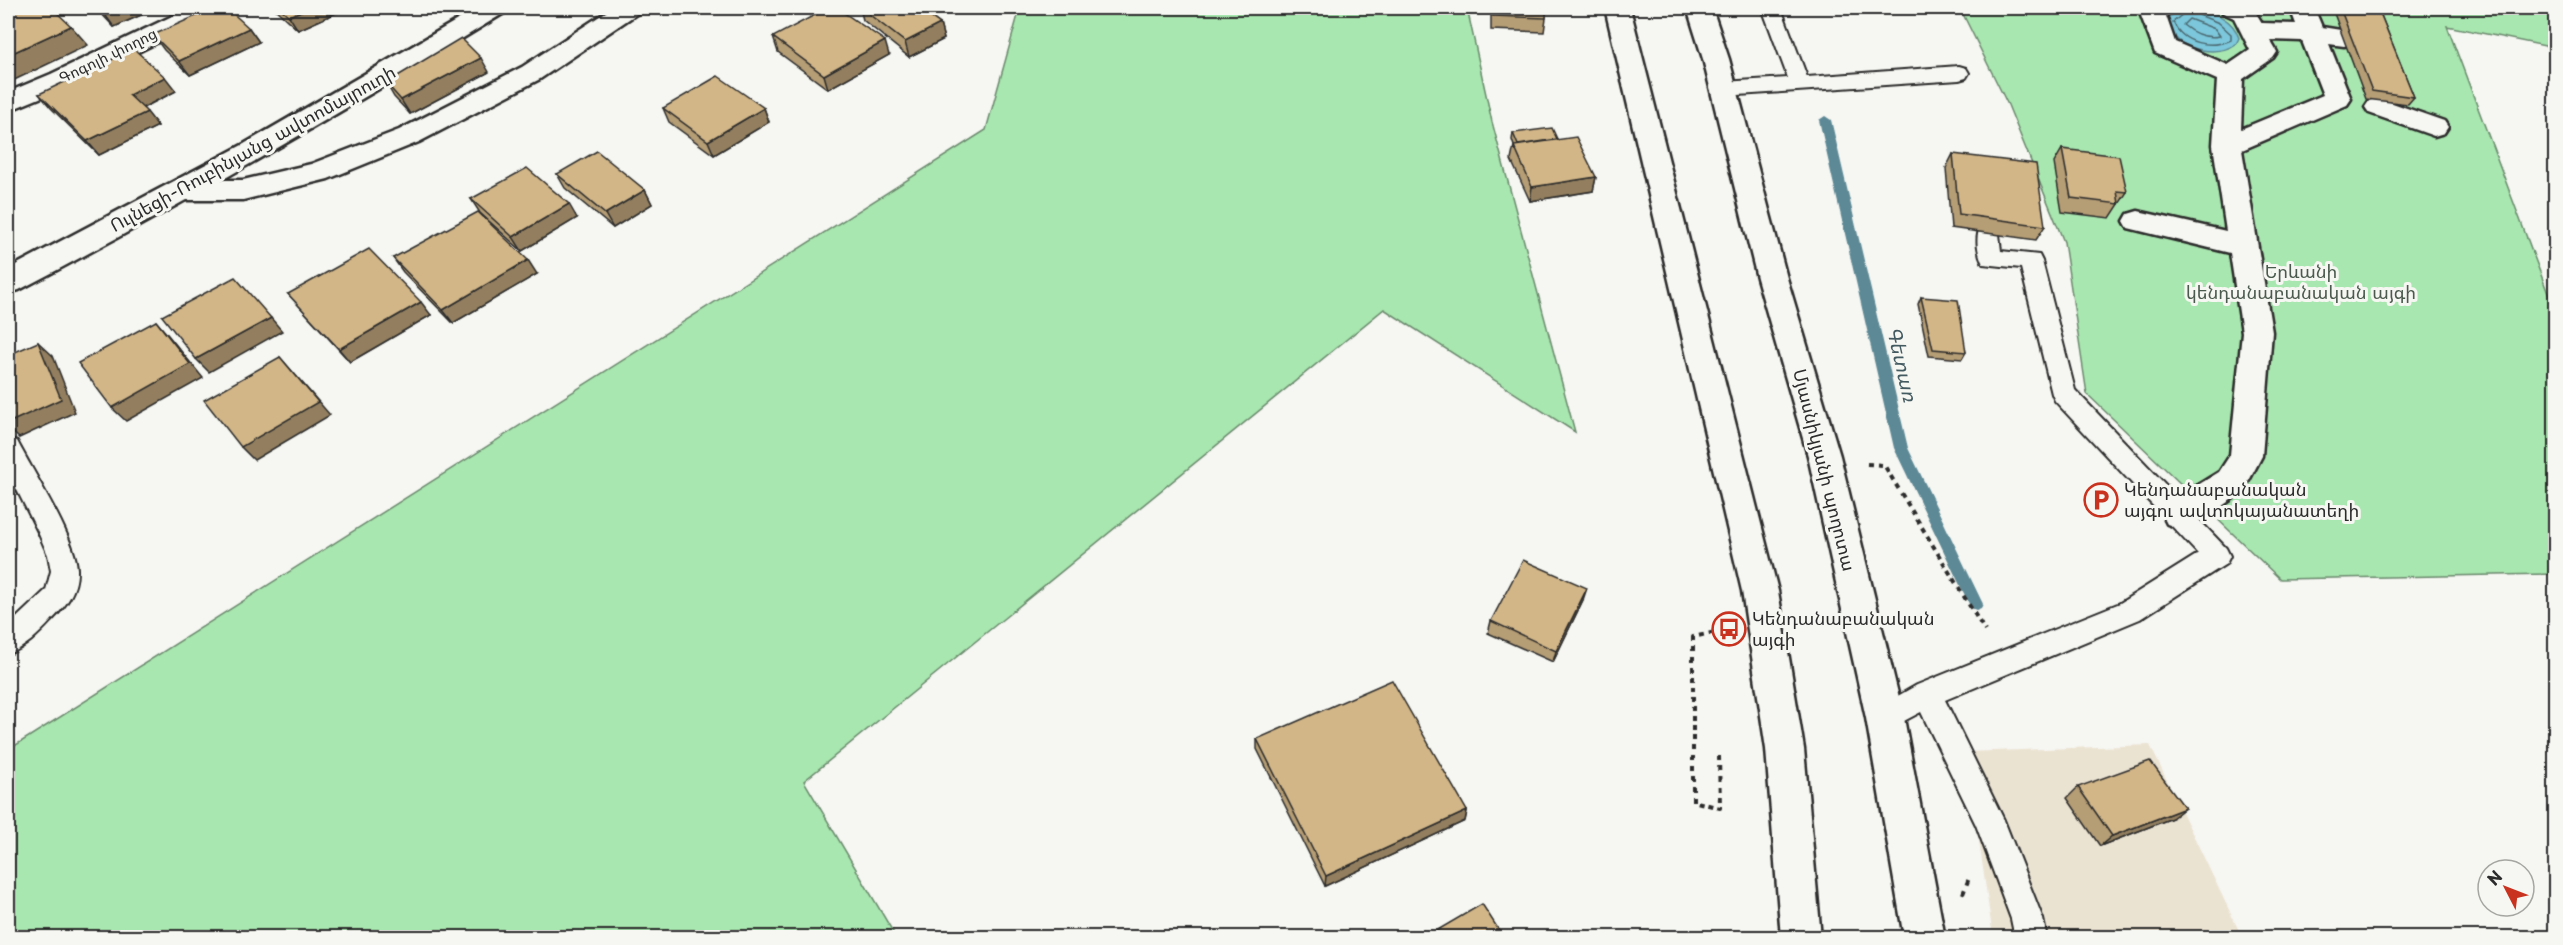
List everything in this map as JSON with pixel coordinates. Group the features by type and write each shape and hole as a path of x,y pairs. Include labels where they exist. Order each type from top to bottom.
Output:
{"main road":[{"name":"Գոգոլի փողոց","path":"8,102 60,80 208,8"},
{"name":"Ուլնեցի-Ռուբինյանց ավտոմայրուղի","path":"8,282 185,190 404,64 495,8"},
{"path":"185,190 243,190 307,174 409,136 531,73 629,8"},
{"path":"1617,8 1760,591 1785,749 1801,938"},
{"name":"Մյասնիկյանի պողոտա","path":"1699,8 1724,89 1772,278 1824,456 1885,718 1925,938"},
{"path":"2161,8 2153,13 2164,47 2230,76"},
{"path":"2230,76 2264,52 2244,13 2232,8"},
{"path":"2253,32 2307,20 2344,38"},
{"path":"2307,20 2338,99"},
{"path":"2179,514 2231,482 2246,456 2257,332 2227,145 2230,76"},
{"path":"2227,145 2338,99 2379,104 2434,127"},
{"path":"2138,221 2244,246"}],"lane":[{"path":"1771,8 1800,84"},
{"path":"1724,89 1959,73"},
{"path":"1885,718 1927,694 2130,611 2217,556 2064,394 2031,261 1991,258 1988,234"},
{"path":"8,448 51,531 61,555 64,571 58,596 32,623 8,642"},
{"path":"1927,694 1989,820 2027,919 2031,938"}],"path":[{"path":"1869,475 1866,464 1884,465 2004,663"},
{"path":"1719,756 1720,808 1693,801 1693,638 1729,629"}],"shaded area":[{"path":"2150,745 2242,937 1993,937 1966,752"}],"green space":[{"path":"1020,8 1467,8 1492,122 1575,432 1384,309 804,781 896,937 8,937 8,750 986,130"},
{"name":"Երևանի կենդանաբանական այգի","path":"1960,8 2555,8 2555,48 2447,26 2555,312 2555,574 2280,579 2087,394 2064,242 2008,105"}],"water":[{"path":"2188,9 2211,13 2225,19 2236,30 2239,38 2236,44 2229,48 2211,51 2192,48 2177,39 2169,29 2167,19 2178,10"}],"building":[{"path":"8,8 52,8 71,26 8,55"},
{"path":"98,8 114,8 103,12"},
{"path":"214,8 227,8 249,28 179,61 153,35"},
{"path":"280,8 308,8 289,16"},
{"path":"828,8 837,8 885,41 824,75 773,37"},
{"path":"861,8 918,8 940,24 905,42"},
{"path":"1493,8 1546,8 1546,18 1493,16"},
{"path":"2340,8 2378,8 2414,97 2372,91"},
{"path":"461,38 481,58 401,100 386,83"},
{"path":"134,49 165,77 129,95 147,112 87,141 39,94"},
{"path":"718,76 764,108 708,141 663,108"},
{"path":"1552,128 1557,139 1518,145 1513,133"},
{"path":"1576,137 1596,177 1532,187 1514,146"},
{"path":"2062,149 2119,156 2127,192 2117,191 2119,204 2071,198"},
{"path":"597,151 645,190 605,214 557,174"},
{"path":"1953,154 2036,164 2045,226 1959,214"},
{"path":"527,168 569,204 513,237 471,199"},
{"path":"478,212 528,260 443,310 393,258"},
{"path":"369,249 421,302 339,349 288,294"},
{"path":"235,277 271,318 196,359 162,316"},
{"path":"1921,297 1958,300 1966,352 1933,349"},
{"path":"156,321 190,364 112,408 78,363"},
{"path":"38,342 61,399 8,423 8,355"},
{"path":"280,357 318,402 241,447 204,400"},
{"path":"1523,560 1587,588 1556,651 1491,621"},
{"path":"1392,680 1467,811 1326,876 1257,739"},
{"path":"2150,761 2185,808 2112,836 2078,787"},
{"path":"1482,904 1504,938 1424,938"}],"waterway":[{"name":"Գետառ","path":"1825,120 1901,448 1976,604"}],"place":[{"name":"Կենդանաբանական այգու ավտոկայանատեղի","path":"2101,500"},
{"name":"Կենդանաբանական այգի","path":"1729,629"}]}
